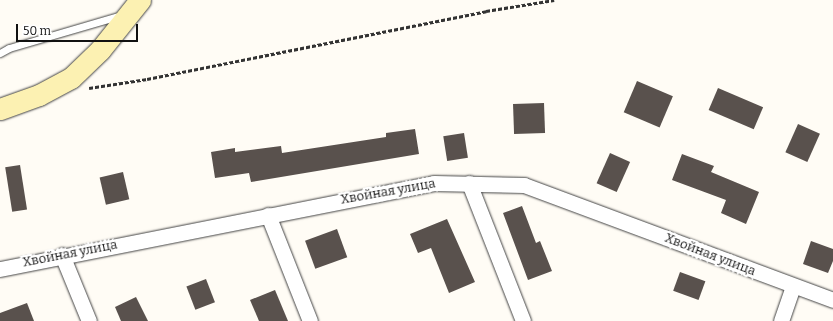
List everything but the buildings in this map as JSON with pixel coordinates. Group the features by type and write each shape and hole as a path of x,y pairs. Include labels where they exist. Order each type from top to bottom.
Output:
{"street":[{"path":"0,109 39,95 71,78 100,50 135,6"},
{"name":"Хвойная улица","path":"0,269 62,255 434,182 524,185 793,287 833,300"},
{"path":"470,183 523,321"},
{"path":"268,215 310,321"},
{"path":"62,255 89,321"},
{"path":"781,321 793,287"}],"lane":[{"path":"0,53 9,48 135,6"}],"path":[{"path":"85,88 147,79 486,11 554,0"}]}
